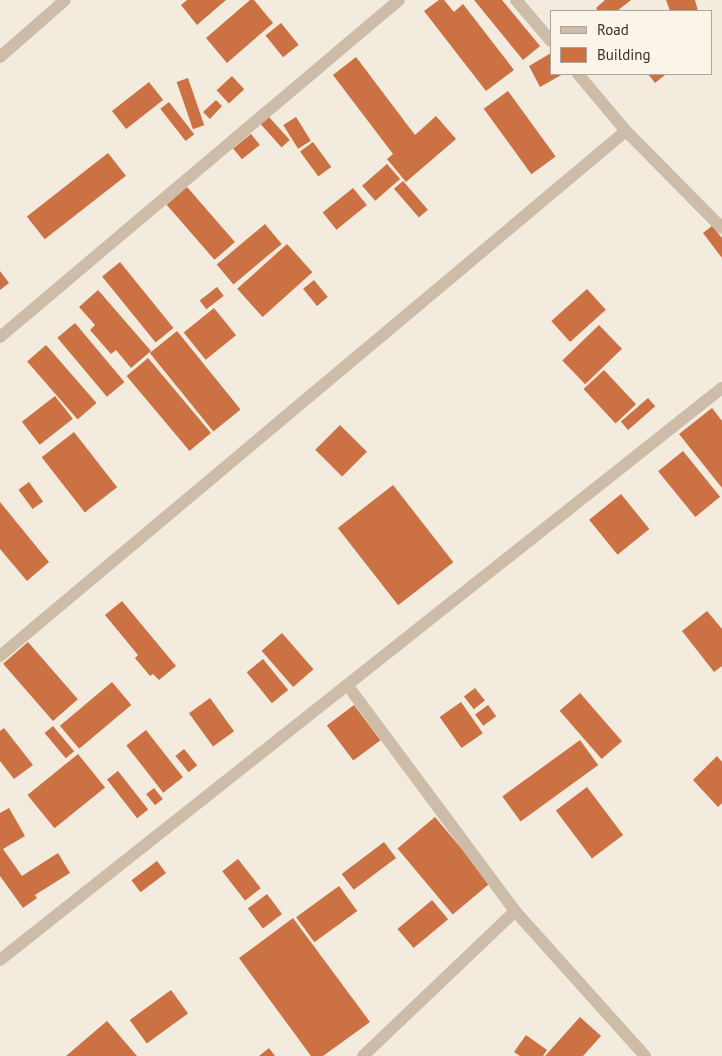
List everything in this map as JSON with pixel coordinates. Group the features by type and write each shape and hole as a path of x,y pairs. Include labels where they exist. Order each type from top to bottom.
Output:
{"street":[{"path":"0,57 65,0"},
{"path":"0,337 399,0"},
{"path":"516,0 550,40"},
{"path":"579,75 626,131 722,228"},
{"path":"0,656 626,131"},
{"path":"0,960 722,388"},
{"path":"348,686 515,911 645,1056"},
{"path":"362,1056 515,911"}],"building":[{"path":"187,0 226,0 197,25 181,5"},
{"path":"250,0 254,0 273,23 227,63 206,38"},
{"path":"439,0 444,0 454,12 463,4 514,70 486,91 424,11"},
{"path":"474,0 502,0 540,46 523,60"},
{"path":"605,0 631,0 618,10 597,10 596,8"},
{"path":"666,0 695,0 698,10 670,10"},
{"path":"281,23 299,45 283,57 265,36"},
{"path":"550,54 550,75 561,75 540,87 529,66"},
{"path":"356,57 415,135 436,116 456,139 406,182 387,159 393,154 333,75"},
{"path":"649,75 665,75 655,83"},
{"path":"232,76 244,89 229,103 217,90"},
{"path":"188,78 204,125 193,129 177,82"},
{"path":"149,82 163,100 126,129 112,111"},
{"path":"508,91 556,157 531,174 484,109"},
{"path":"216,100 222,106 210,119 203,112"},
{"path":"169,102 194,134 186,141 160,109"},
{"path":"269,117 290,140 282,147 261,124"},
{"path":"296,117 311,141 298,149 283,125"},
{"path":"251,134 260,145 242,159 233,148"},
{"path":"313,142 331,167 318,176 300,151"},
{"path":"108,153 126,176 45,239 27,216"},
{"path":"387,164 400,179 375,201 362,186"},
{"path":"403,181 428,210 419,218 394,189"},
{"path":"187,187 235,242 215,260 167,205"},
{"path":"353,188 367,205 337,230 323,213"},
{"path":"265,224 282,244 233,284 217,264"},
{"path":"712,226 722,238 722,258 703,233"},
{"path":"287,244 312,272 263,317 237,289"},
{"path":"120,262 173,328 156,343 102,276"},
{"path":"0,271 9,283 0,290"},
{"path":"314,280 328,297 317,306 303,289"},
{"path":"217,287 224,296 206,309 200,301"},
{"path":"587,289 606,310 570,342 551,321"},
{"path":"98,290 151,351 131,368 116,350 111,354 90,330 95,325 79,307"},
{"path":"214,308 236,335 206,360 184,333"},
{"path":"75,323 124,382 107,397 57,338"},
{"path":"599,325 622,349 585,384 562,360"},
{"path":"177,331 241,409 213,432 150,353"},
{"path":"46,345 97,403 78,420 27,361"},
{"path":"148,358 211,433 190,451 127,376"},
{"path":"604,370 636,404 616,423 584,389"},
{"path":"55,396 73,419 40,445 22,422"},
{"path":"648,398 655,406 628,430 621,422"},
{"path":"712,408 722,421 722,488 679,434"},
{"path":"340,425 367,452 342,477 315,450"},
{"path":"74,432 117,487 85,512 42,457"},
{"path":"683,451 720,497 695,517 658,471"},
{"path":"29,482 43,501 33,509 18,490"},
{"path":"393,485 453,562 398,605 338,528"},
{"path":"621,494 649,529 617,555 589,520"},
{"path":"0,502 49,562 27,581 0,549"},
{"path":"122,601 176,666 159,680 153,674 150,676 135,658 138,655 105,615"},
{"path":"707,611 722,629 722,666 714,672 682,631"},
{"path":"282,633 313,669 293,687 262,651"},
{"path":"28,642 78,699 53,721 3,664"},
{"path":"263,659 288,690 272,703 247,672"},
{"path":"112,682 131,705 79,749 60,726"},
{"path":"475,688 485,701 474,709 464,697"},
{"path":"580,693 622,741 602,759 560,711"},
{"path":"210,698 234,731 213,746 189,713"},
{"path":"461,702 483,733 461,748 440,717"},
{"path":"354,705 380,740 353,761 327,725"},
{"path":"488,705 496,716 483,726 475,714"},
{"path":"53,726 74,751 66,758 45,733"},
{"path":"4,728 33,765 14,779 0,761 0,731"},
{"path":"146,730 183,777 163,793 126,745"},
{"path":"580,740 598,765 521,822 502,796"},
{"path":"184,749 197,765 189,772 175,756"},
{"path":"78,754 105,787 55,828 27,795"},
{"path":"717,756 722,762 722,803 718,807 693,780"},
{"path":"118,771 148,810 137,818 107,780"},
{"path":"587,787 623,835 592,858 556,810"},
{"path":"154,788 163,799 155,805 146,794"},
{"path":"9,808 25,836 3,849 22,876 58,853 70,873 35,895 37,898 23,908 0,876 0,813"},
{"path":"435,817 490,883 453,914 397,848"},
{"path":"384,842 396,858 354,890 342,874"},
{"path":"238,859 261,888 245,900 222,871"},
{"path":"157,861 166,873 140,892 131,880"},
{"path":"339,886 357,911 314,942 296,917"},
{"path":"267,894 282,914 263,928 248,908"},
{"path":"432,900 448,919 414,948 398,929"},
{"path":"293,918 370,1022 323,1056 311,1056 239,958"},
{"path":"171,990 188,1013 147,1043 130,1020"},
{"path":"580,1017 601,1036 583,1056 545,1056"},
{"path":"107,1021 137,1056 66,1056"},
{"path":"526,1035 547,1050 543,1056 520,1056 514,1052"},
{"path":"269,1048 275,1056 259,1056"}]}
